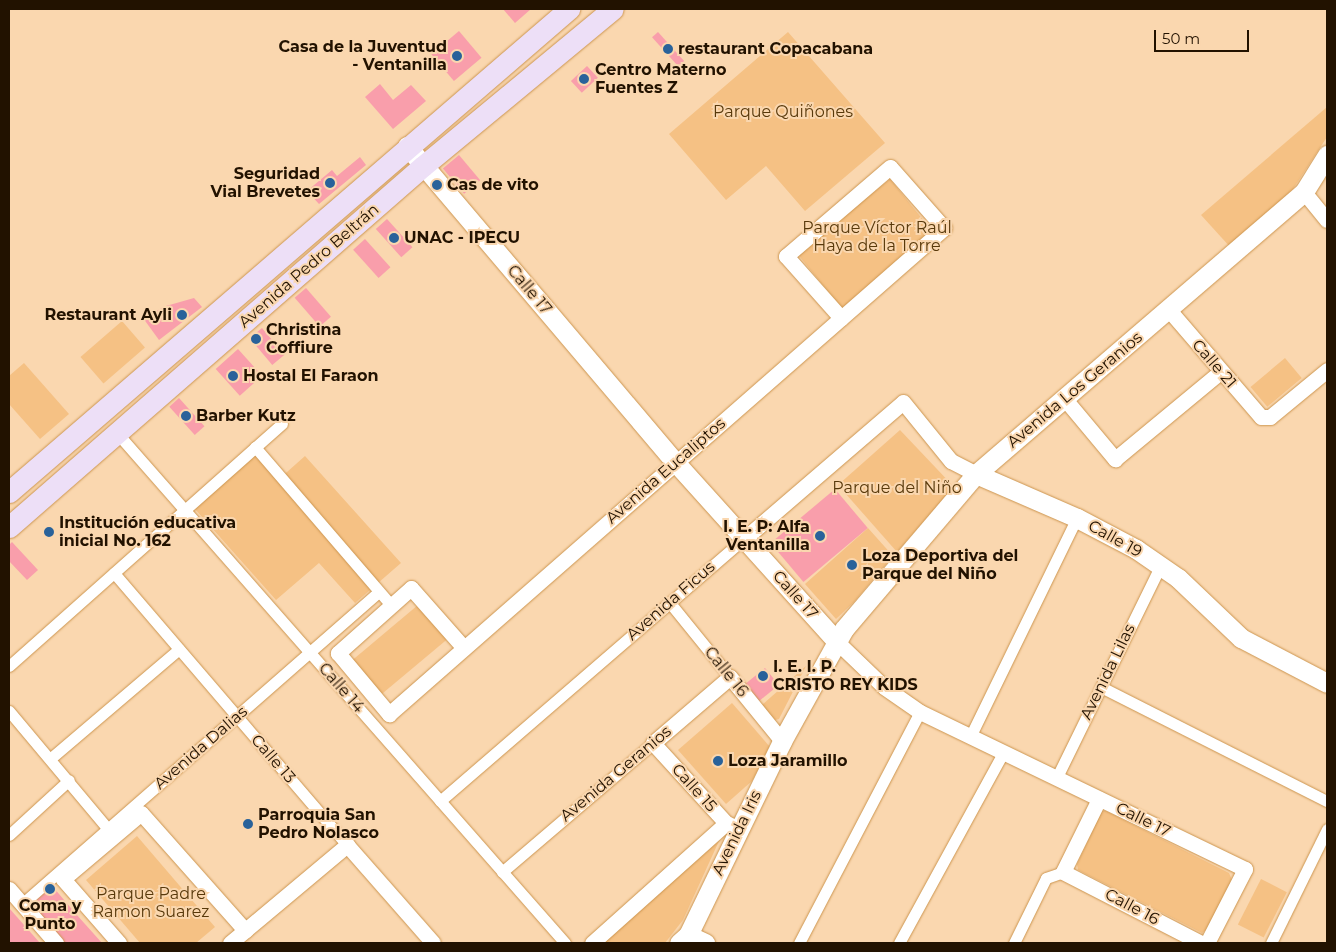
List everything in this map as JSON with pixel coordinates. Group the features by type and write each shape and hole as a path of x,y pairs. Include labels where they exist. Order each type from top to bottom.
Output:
{"main road":[{"name":"Avenida Pedro Beltrán","path":"9,492 407,146 569,9"},
{"name":"Avenida Pedro Beltrán","path":"9,527 423,166 613,9"}],"street":[{"name":"Calle 17","path":"407,146 676,463 836,641 884,686 920,712 1245,869 1207,943"},
{"name":"Avenida Los Geranios","path":"836,641 976,474 1304,192 1327,155"},
{"name":"Avenida Eucaliptos","path":"389,714 944,228 890,166 786,256 841,318"},
{"path":"1304,192 1327,220"},
{"name":"Calle 21","path":"1169,310 1261,418 1270,417 1327,370"},
{"path":"1064,398 1115,458 1220,372"},
{"name":"Calle 19","path":"903,402 951,461 976,474 1077,518 1136,549 1161,565 1241,638 1327,683"},
{"name":"Avenida Ficus","path":"440,801 903,402"},
{"path":"9,666 282,424"},
{"name":"Calle 14","path":"117,433 565,943"},
{"path":"256,447 391,605 411,588 464,648"},
{"path":"970,737 1077,518"},
{"name":"Avenida Lilas","path":"1056,778 1161,565"},
{"name":"Calle 13","path":"114,573 433,943"},
{"name":"Avenida Dalias","path":"22,904 379,592"},
{"name":"Calle 16","path":"670,603 782,741"},
{"name":"Calle 14","path":"389,714 338,653 391,605"},
{"name":"Avenida Iris","path":"690,941 732,826 782,741 836,641"},
{"path":"50,758 179,649"},
{"name":"Avenida Geranios","path":"502,872 730,677"},
{"path":"1101,687 1327,801"},
{"path":"9,711 69,780 108,829"},
{"path":"799,943 920,712"},
{"name":"Calle 15","path":"653,743 732,826"},
{"path":"899,943 1003,753"},
{"path":"9,835 69,780"},
{"path":"1014,943 1046,878 1063,872 1099,799"},
{"path":"119,943 63,880 141,813 246,930"},
{"path":"592,943 732,826"},
{"path":"1270,943 1327,829"},
{"path":"230,943 347,845"},
{"name":"Calle 16","path":"1063,872 1201,943"},
{"path":"9,889 56,943"}],"green space":[{"name":"Parque Quiñones","path":"788,32 885,143 805,211 766,166 726,200 669,134"},
{"path":"1327,107 1327,137 1295,186 1287,197 1231,248 1201,215"},
{"name":"Parque Víctor Raúl Haya de la Torre","path":"890,179 934,233 842,308 798,254"},
{"path":"122,321 145,347 103,383 80,357"},
{"path":"1285,358 1302,378 1267,407 1251,387"},
{"path":"24,363 69,414 40,439 9,404 9,376"},
{"name":"Parque del Niño","path":"900,430 954,487 897,552 838,485"},
{"path":"256,455 278,480 305,456 401,563 355,603 319,563 276,600 195,509"},
{"name":"Loza Deportiva del Parque del Niño","path":"868,528 893,556 854,602 836,619 805,584"},
{"path":"418,605 447,639 382,694 353,660"},
{"path":"806,666 779,719 775,720 762,705"},
{"path":"732,703 770,747 752,781 726,804 678,750"},
{"path":"1102,811 1106,811 1229,873 1232,880 1206,930 1202,933 1078,870 1077,864"},
{"name":"Parque Padre Ramon Suarez","path":"137,836 215,927 196,943 140,943 86,880"},
{"path":"719,841 683,920 665,943 602,943"},
{"path":"1261,879 1287,892 1264,938 1238,924"}],"building":[{"path":"503,9 531,9 515,23"},
{"name":"Casa de la Juventud - Ventanilla","path":"459,31 481,58 454,81 431,54"},
{"name":"restaurant Copacabana","path":"658,32 684,61 678,66 652,37"},
{"name":"Centro Materno Fuentes Z","path":"587,66 598,78 582,93 571,81"},
{"path":"380,84 393,100 411,85 426,101 393,129 365,97"},
{"path":"459,155 480,180 464,194 443,168"},
{"name":"Seguridad Vial Brevetes","path":"360,157 366,165 319,204 307,191 332,170 337,176"},
{"name":"UNAC - IPECU","path":"387,219 412,247 401,257 376,229"},
{"path":"365,239 390,267 379,278 353,250"},
{"path":"306,288 331,317 320,327 295,298"},
{"path":"194,298 202,307 159,340 143,318 166,306"},
{"path":"262,328 284,355 272,365 250,338"},
{"path":"238,349 262,376 240,396 216,369"},
{"name":"Barber Kutz","path":"179,398 204,426 195,435 169,407"},
{"name":"I. E. P: Alfa Ventanilla","path":"835,489 868,528 803,582 771,543"},
{"path":"12,542 38,570 27,580 9,561 9,545"},
{"name":"I. E. I. P. CRISTO REY KIDS","path":"765,668 779,685 756,703 742,686"},
{"path":"48,881 102,943 56,943 22,904"},
{"path":"9,908 40,943 9,943"}],"place":[{"name":"restaurant Copacabana","path":"668,49"},
{"name":"Casa de la Juventud - Ventanilla","path":"457,56"},
{"name":"Centro Materno Fuentes Z","path":"584,79"},
{"name":"Seguridad Vial Brevetes","path":"330,183"},
{"name":"Cas de vito","path":"437,185"},
{"name":"UNAC - IPECU","path":"394,238"},
{"name":"Restaurant Ayli","path":"182,315"},
{"name":"Christina Coffiure","path":"256,339"},
{"name":"Hostal El Faraon","path":"233,376"},
{"name":"Barber Kutz","path":"186,416"},
{"name":"Institución educativa inicial No. 162","path":"49,532"},
{"name":"I. E. P: Alfa Ventanilla","path":"820,536"},
{"name":"Loza Deportiva del Parque del Niño","path":"852,565"},
{"name":"I. E. I. P. CRISTO REY KIDS","path":"763,676"},
{"name":"Loza Jaramillo","path":"718,761"},
{"name":"Parroquia San Pedro Nolasco","path":"248,824"},
{"name":"Coma y Punto","path":"50,889"}]}
